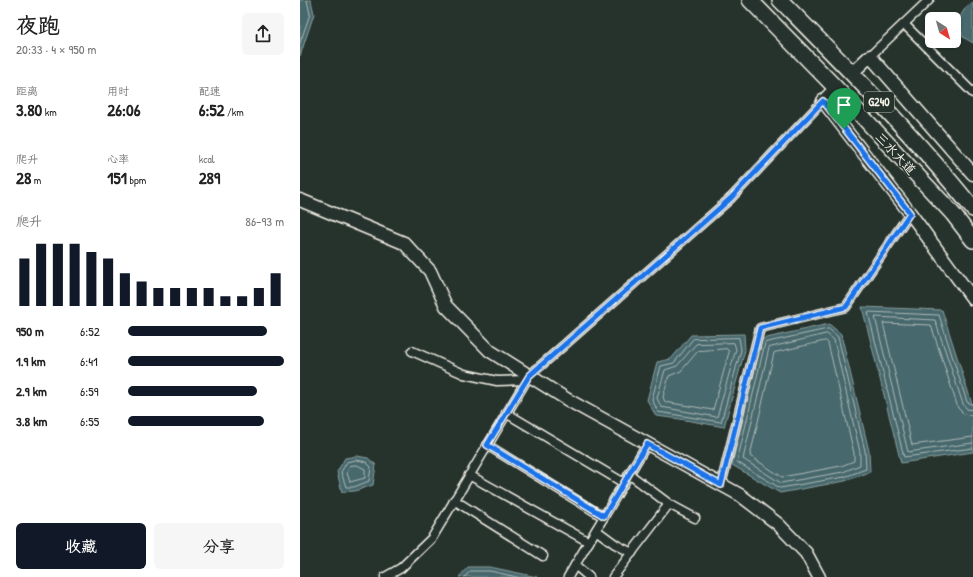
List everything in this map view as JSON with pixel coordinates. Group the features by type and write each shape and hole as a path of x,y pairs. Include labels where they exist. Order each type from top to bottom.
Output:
{"highway":[{"name":"三水大道","path":"750,0 836,88 953,214 973,240"},
{"name":"三水大道","path":"780,0 852,73 973,208"}],"main road":[{"path":"852,73 870,56 973,174"},
{"path":"836,88 823,101 910,213 973,299"},
{"path":"300,200 404,243 430,271 446,306 490,351 527,378 740,495 778,524 806,553 819,577"}],"street":[{"path":"870,56 930,0"},
{"path":"904,24 973,93"},
{"path":"385,577 401,568 432,538 527,378 731,198 823,101"},
{"path":"721,485 760,328 846,307 910,213"},
{"path":"412,351 464,374 497,381 527,378"},
{"path":"506,413 624,483"},
{"path":"568,577 647,444"},
{"path":"487,445 604,516"},
{"path":"629,474 669,504 695,518"},
{"path":"469,475 589,542"},
{"path":"454,500 543,556"},
{"path":"613,577 669,504"},
{"path":"596,530 615,544 632,553"},
{"path":"575,565 590,577"}],"water":[{"path":"300,0 311,0 314,14 300,56"},
{"path":"973,2 973,43 963,37 961,30 961,15 966,7"},
{"path":"862,307 942,310 973,407 973,452 901,463"},
{"path":"829,324 841,334 869,451 870,472 845,481 780,493 732,465 762,339"},
{"path":"744,334 745,350 724,427 656,416 647,400 657,362 671,359 691,335"},
{"path":"357,456 368,458 376,465 373,485 355,491 342,492 337,472 345,458"},
{"path":"468,567 490,567 537,577 459,577"}],"route":[{"path":"823,101 844,129 910,213 846,307 760,328 721,485 647,444 604,516 487,445 529,376 731,198 823,101"}]}
